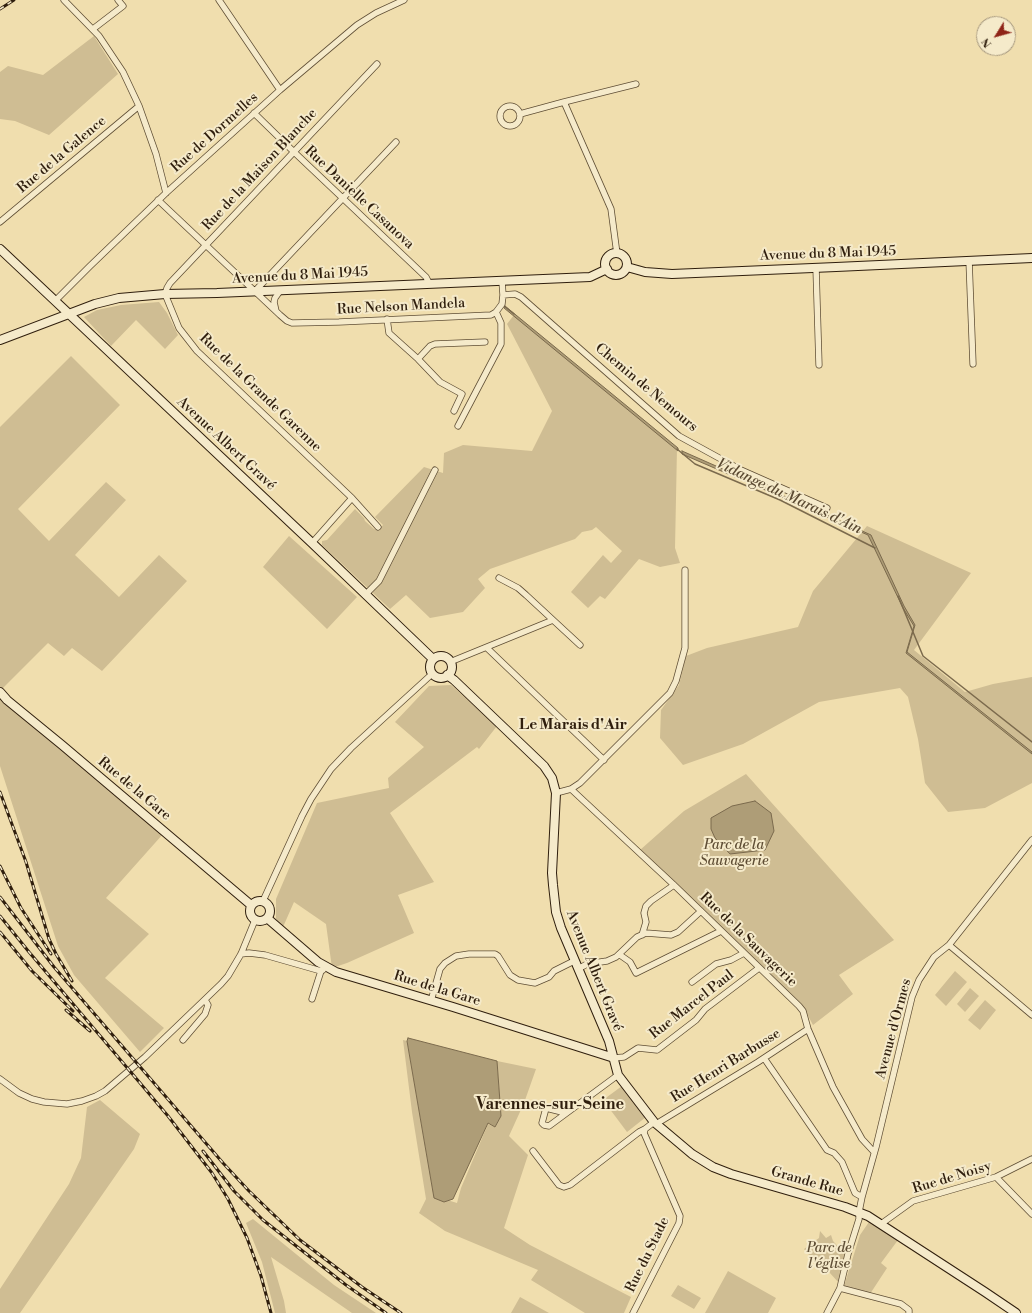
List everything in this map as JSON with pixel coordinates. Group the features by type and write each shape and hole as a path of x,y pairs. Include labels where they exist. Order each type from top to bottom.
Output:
{"main road":[{"name":"Avenue Albert Gravé","path":"0,249 433,659"},
{"path":"617,254 625,258 626,267 623,273 617,275 611,274 606,269 607,260 611,255 617,254"},
{"name":"Avenue du 8 Mai 1945","path":"626,267 658,274 1032,258"},
{"name":"Avenue du 8 Mai 1945","path":"0,340 101,302 119,298 165,294 280,291 429,283 590,277 606,269"},
{"path":"442,656 450,662 451,669 445,677 438,677 432,674 430,665 433,659 442,656"},
{"name":"Avenue Albert Gravé","path":"448,675 544,766 552,778 556,793 552,873 556,912 562,932 609,1041 614,1058"},
{"name":"Rue de la Gare","path":"0,692 7,700 251,905"},
{"path":"259,900 263,901 269,906 270,914 268,918 262,921 255,920 249,912 251,905 259,900"},
{"name":"Rue de la Gare","path":"268,918 318,962 323,969 614,1058"},
{"name":"Grande Rue","path":"614,1058 618,1075 655,1123 692,1154 713,1167 731,1174 859,1212 881,1224 1016,1313"}],"street":[{"path":"64,0 99,36 123,72 139,106 156,154 166,193"},
{"path":"93,29 123,6 118,0"},
{"path":"219,0 280,90"},
{"name":"Rue de Dormelles","path":"55,301 158,200 280,90 356,25 376,13 404,0"},
{"name":"Rue de la Maison Blanche","path":"165,294 170,283 377,64"},
{"path":"520,114 636,84"},
{"path":"564,102 612,209 617,254"},
{"name":"Rue de la Galence","path":"0,222 139,106"},
{"name":"Rue Danielle Casanova","path":"254,113 426,278 429,283"},
{"path":"254,292 344,199 396,142"},
{"name":"Rue Nelson Mandela","path":"158,200 287,322 339,322 491,315 496,312"},
{"path":"969,260 973,364"},
{"path":"816,268 819,365"},
{"path":"458,426 501,344 501,323 496,312 502,304 502,281"},
{"path":"276,312 274,302 280,291"},
{"name":"Rue de la Grande Garenne","path":"165,294 179,328 197,351 352,498 378,527"},
{"name":"Chemin de Nemours","path":"503,295 515,294 521,297 679,436 741,470 828,508"},
{"path":"387,319 389,332 440,382 462,394 454,411"},
{"path":"418,359 430,346 435,344 485,342"},
{"path":"365,595 379,581 435,470"},
{"path":"312,543 352,498"},
{"path":"556,793 571,789 604,760 670,693 676,681 685,648 685,570"},
{"path":"499,578 518,588 580,645"},
{"path":"450,662 553,620"},
{"path":"487,648 604,760"},
{"path":"263,901 302,816 311,799 331,769 351,748 432,674"},
{"name":"Rue de la Sauvagerie","path":"571,789 674,885 799,1006 803,1011 808,1029 833,1087 862,1140 874,1152"},
{"name":"Avenue d'Ormes","path":"827,1313 840,1288 848,1254 859,1219 862,1197 912,997 919,980 934,957 949,946 1032,840"},
{"path":"642,935 646,922 644,913 646,906 650,901 674,885"},
{"path":"431,1001 440,969 445,963 456,956 469,954 495,954 498,956 504,968 510,975 518,980 535,983 549,977 554,971 576,965 607,961 616,958 637,937 646,933 671,935 678,932 701,911"},
{"path":"0,1079 19,1093 32,1099 44,1102 67,1104 96,1096 111,1087 145,1057 228,976 241,954 255,920"},
{"path":"620,955 630,962 636,973 721,930"},
{"path":"949,946 1032,1015"},
{"path":"692,982 716,964 731,960 744,953"},
{"path":"241,954 265,955 323,969 312,999"},
{"name":"Rue Marcel Paul","path":"614,1058 624,1057 638,1048 657,1050 696,1020 705,1009 759,968"},
{"path":"183,1040 205,1014 208,1005 205,1000"},
{"name":"Rue Henri Barbusse","path":"655,1123 764,1058 808,1029"},
{"path":"764,1058 827,1150 838,1157 842,1162 855,1193 862,1197"},
{"path":"566,1113 618,1075"},
{"path":"533,1151 559,1185 564,1187 570,1185 639,1132 655,1123"},
{"name":"Rue du Stade","path":"633,1313 680,1223 680,1216 644,1134 646,1129"},
{"name":"Rue de Noisy","path":"881,1224 913,1201 996,1177 1032,1159"},
{"path":"996,1177 1032,1214"},
{"path":"840,1288 901,1304 909,1310 909,1313"}],"green space":[{"path":"94,36 118,74 49,135 15,121 0,119 0,72 8,66 43,75"},
{"path":"159,302 167,313 178,335 165,349 136,320 111,346 84,317 97,310 121,305"},
{"path":"514,315 677,448 675,548 680,563 660,567 639,559 605,599 600,596 588,608 571,592 603,555 611,563 622,551 596,527 592,530 582,532 575,539 490,569 478,579 485,588 463,612 430,618 406,595 390,609 322,545 322,541 327,540 355,509 365,521 374,529 378,530 383,525 375,517 424,467 443,473 444,453 463,445 532,451 552,411 507,324"},
{"path":"71,356 120,405 18,509 49,541 106,482 126,500 75,555 119,597 159,555 187,581 102,671 72,648 64,656 48,643 0,691 0,427"},
{"path":"867,526 971,573 914,650 965,692 993,684 1032,677 1032,783 985,808 948,812 925,783 918,739 908,697 900,688 819,702 743,744 683,765 660,738 661,710 679,685 686,656 707,648 798,627 813,591"},
{"path":"289,536 357,597 327,629 263,567"},
{"path":"451,685 497,726 479,749 477,747 390,813 434,882 398,895 414,933 347,963 332,968 326,924 294,902 283,927 276,919 276,899 317,803 389,788 388,778 424,747 395,722 429,686"},
{"path":"0,698 163,834 106,898 149,934 105,978 164,1028 140,1052 74,975 58,946 0,766"},
{"name":"Parc de la Sauvagerie","path":"746,774 894,940 839,975 853,994 813,1025 806,1012 640,850 684,811"},
{"path":"955,971 967,982 946,1006 935,995"},
{"path":"970,988 979,996 965,1012 957,1004"},
{"path":"985,1000 996,1010 980,1030 968,1020"},
{"path":"403,1040 407,1041 434,1196 457,1203 461,1188 488,1124 495,1127 501,1116 497,1061 536,1069 524,1103 509,1136 528,1155 504,1228 530,1245 631,1297 624,1313 585,1313 531,1280 538,1270 445,1231 419,1213 426,1199 412,1112"},
{"path":"622,1086 646,1117 627,1132 603,1100"},
{"path":"100,1100 140,1134 134,1149 20,1313 0,1313 0,1289 69,1184 81,1158 87,1107"},
{"path":"253,1219 334,1285 376,1313 352,1313 271,1257 286,1313 275,1313 262,1262 246,1223"},
{"path":"869,1222 898,1240 881,1263 887,1268 870,1294 844,1286 860,1235"},
{"name":"Parc de l'église","path":"820,1231 826,1238 831,1235 833,1241 847,1256 839,1283 829,1272 826,1275 804,1249 819,1238"},
{"path":"728,1271 776,1298 768,1313 705,1313"},
{"path":"678,1285 701,1298 694,1309 671,1296"},
{"path":"520,1297 549,1313 511,1313"}],"shaded area":[{"path":"505,306 678,448 678,451 504,308"},
{"path":"682,451 818,511 816,512 682,454"},
{"path":"827,515 871,535 904,606 915,625 907,652 1032,752 1032,754 906,653 914,626 903,608 868,535 824,516"},
{"path":"755,801 771,813 774,831 765,850 730,854 715,838 711,829 711,818 732,806"},
{"path":"408,1038 497,1061 501,1116 495,1127 488,1123 453,1199 444,1202 434,1198 407,1041"}],"waterway":[{"name":"Vidange du Marais d'Ain","path":"503,305 514,314"},
{"name":"Vidange du Marais d'Ain","path":"677,449 695,464 780,500 875,548"},
{"name":"Vidange du Marais d'Ain","path":"898,596 923,656 1032,742"}],"railway":[{"path":"0,9 14,0"},
{"path":"0,792 26,862 49,939 72,981"},
{"path":"0,866 21,908 51,954"},
{"path":"0,897 54,967 223,1163 249,1191 300,1240 362,1287 401,1313"},
{"path":"0,916 168,1116 212,1173 228,1199 247,1238 261,1276 271,1313"},
{"path":"0,932 32,971 73,1011"},
{"path":"66,1010 90,1031"},
{"path":"203,1151 234,1191 263,1220 346,1285 386,1313"}],"district":[{"name":"Le Marais d'Air","path":"573,725"},
{"name":"Varennes-sur-Seine","path":"550,1105"}]}
